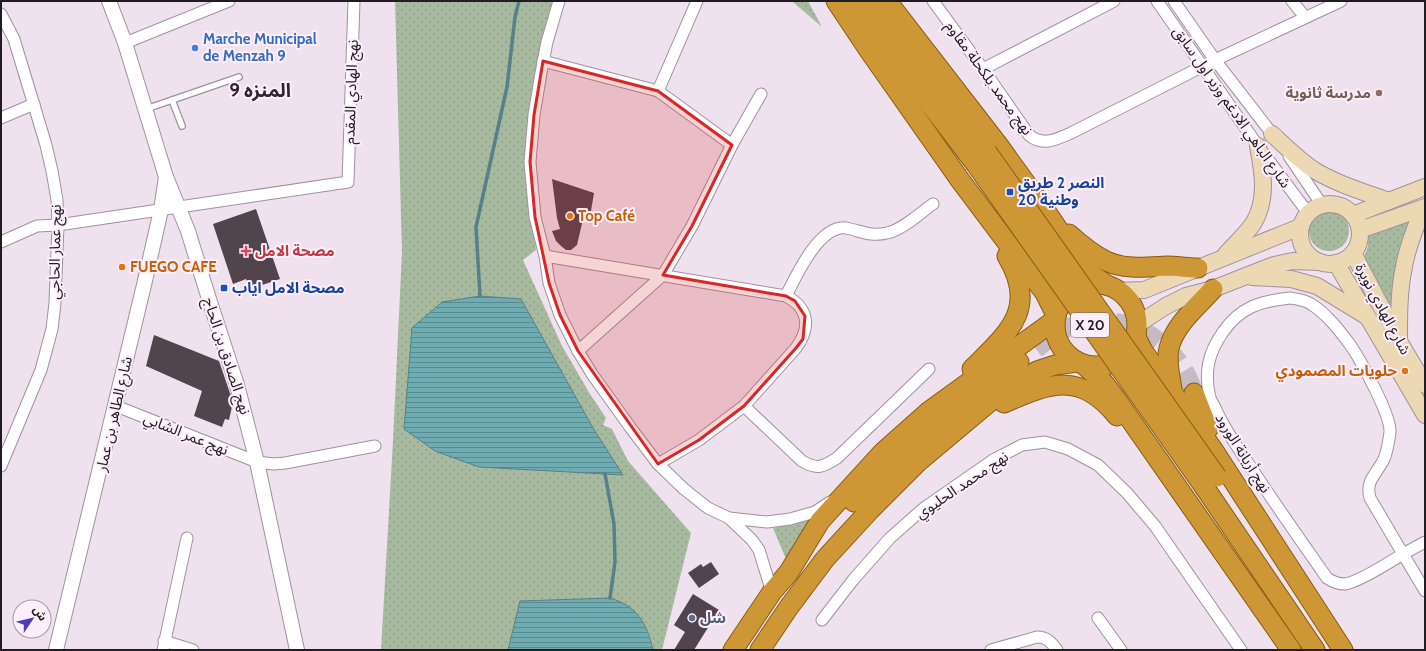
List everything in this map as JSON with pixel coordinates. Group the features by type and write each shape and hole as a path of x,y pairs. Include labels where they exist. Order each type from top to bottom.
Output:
{"highway":[{"path":"836,1 960,180 1045,293 1056,317"},
{"name":"X 20","path":"851,1 981,157"},
{"name":"X 20","path":"870,1 1331,650"},
{"path":"887,1 999,146 1085,268 1095,278 1113,288 1129,300 1135,311 1137,331 1143,351 1212,448 1343,650"},
{"path":"789,572 820,521 883,452 928,412 1003,337 1015,320 1020,308 1021,294 1011,262 960,180"},
{"path":"1045,210 1070,235 1088,250 1106,261 1132,267 1149,268 1168,266 1198,268"},
{"path":"1113,288 1094,284 1081,286 1070,293 1061,303 1056,317 1055,332 1059,344 1067,354 1103,382 1116,399 1291,650"},
{"path":"1172,390 1168,367 1169,349 1176,331 1213,288"},
{"path":"928,412 1056,317"},
{"path":"760,650 789,607 825,560 871,509 918,462 946,438 998,396 1037,371 1055,365 1080,363 1097,367 1109,365 1121,359 1130,349 1137,331"},
{"path":"733,650 772,592 871,484 915,443 944,419 1036,349"},
{"path":"946,438 1001,404 1034,390 1053,385 1065,385 1080,388 1090,392 1112,411 1202,521"},
{"path":"1194,393 1206,424 1272,526 1321,615"},
{"name":"X 20","path":"1211,482 1315,650"}],"main road":[{"path":"1272,134 1314,170 1352,188 1389,201"},
{"path":"1220,259 1241,238 1253,223 1260,207 1264,187 1258,146"},
{"path":"1356,222 1389,201 1425,187"},
{"path":"1137,331 1166,306 1186,296 1213,288 1274,265 1293,261 1320,262 1328,264 1345,260 1353,253 1359,242 1356,222 1347,209 1340,205 1322,205 1315,208 1308,213 1300,227 1300,238 1304,248 1310,257 1320,262"},
{"path":"1356,222 1424,208"},
{"path":"1399,341 1398,307 1404,266 1415,230 1424,208"},
{"path":"1113,288 1144,290 1300,227"},
{"name":"شارع الهادي نويرة","path":"1353,253 1399,341 1425,385"},
{"name":"شارع الهادي نويرة","path":"1336,263 1425,415"},
{"path":"1239,277 1291,278 1316,286 1367,317"}],"street":[{"name":"نهج الصادق بن الحاج","path":"109,1 125,43 166,177 179,207 237,385 257,462 297,650"},
{"path":"125,43 229,1"},
{"name":"نهج الهادي المقدم","path":"179,207 348,182 354,1"},
{"path":"559,1 543,61 534,115 530,162 535,217 545,256 549,283 560,315 578,351 607,396 658,464 684,489 708,508 729,518 752,540 759,550 772,592"},
{"path":"658,91 697,1"},
{"name":"نهج محمد بلكحلة مقاوم","path":"933,1 983,69 1028,135 1035,140 1044,142 1055,140 1071,133 1215,60 1341,1"},
{"path":"983,69 1114,1"},
{"name":"شارع الباهي الادغم وزير اول سابق","path":"1157,1 1258,146 1308,213"},
{"name":"شارع الباهي الادغم وزير اول سابق","path":"1174,1 1215,60 1303,175 1322,205"},
{"path":"1292,1 1305,17"},
{"name":"نهج عمار الحاجي","path":"1,14 14,39 46,145 57,200 58,225 55,303 52,329 41,370 1,466"},
{"path":"543,61 658,91 732,144"},
{"path":"578,351 663,275 692,226 732,144 762,94"},
{"path":"1,118 34,104"},
{"name":"شارع الطاهر بن عمار","path":"56,650 116,406 161,210 166,177"},
{"path":"786,296 808,254 828,233 836,229 844,228 874,236 889,233 901,227 933,204"},
{"path":"1,242 36,226 58,225 179,207"},
{"path":"545,256 786,296 795,301 802,308 805,316 806,328 803,339 744,406 699,440 658,464"},
{"name":"نهج أريانة الورود","path":"1425,542 1404,554 1368,575 1346,584 1335,583 1327,578 1224,428 1211,399 1208,378 1209,362 1214,345 1227,326 1242,313 1257,304 1274,300 1290,298 1301,300 1311,304 1330,321 1352,347 1379,398 1388,418 1390,431 1384,458 1370,481 1368,489 1370,498 1404,554 1425,591"},
{"path":"744,406 802,462 810,466 819,467 837,458 930,369"},
{"name":"نهج عمر الشابي","path":"116,406 257,462 274,464 285,463 375,446"},
{"name":"نهج محمد الحليوي","path":"822,620 853,580 890,538 924,508 993,460 1022,445 1045,442 1068,449 1098,465 1127,493 1155,526 1241,650"},
{"path":"729,518 767,522 790,519 814,512 830,502 863,474"},
{"path":"187,538 164,646 193,650"},
{"path":"1098,618 1121,650"},
{"path":"991,650 1037,637 1044,637 1050,641 1057,650"}],"lane":[{"path":"146,109 239,77"},
{"path":"172,100 182,126"}],"highlighted area":[{"path":"543,61 658,91 732,145 692,226 663,275 786,296 795,301 805,316 803,339 744,406 699,440 658,464 578,351 560,315 549,283 535,217 530,162 534,115"}],"green space":[{"path":"395,1 554,1 541,48 529,110 525,164 536,250 523,260 562,346 606,418 603,425 612,429 628,461 691,533 662,650 653,650 649,633 520,601 508,650 381,650 402,252"},
{"path":"792,1 808,1 822,27"},
{"path":"1329,211 1337,213 1343,217 1347,223 1349,231 1347,239 1343,245 1337,249 1329,251 1321,249 1315,245 1311,239 1309,231 1311,223 1315,217 1321,213"},
{"path":"1410,219 1393,310 1364,257 1368,246 1368,235"},
{"path":"816,517 786,559 773,528"}],"water":[{"path":"480,296 521,299 593,428 623,475 479,467 435,451 404,429 412,328 442,302"},
{"path":"610,598 627,606 639,617 648,632 653,650 508,650 520,601"}],"building":[{"name":"Top Café","path":"552,179 594,193 591,211 585,214 577,245 571,250 566,250 556,241 552,231 560,229 557,218"},
{"name":"مصحة الامل","path":"256,209 280,279 250,289 246,279 233,284 213,224"},
{"path":"154,335 219,361 233,402 229,420 225,419 222,427 194,416 202,391 146,366"},
{"path":"711,562 719,574 699,588 688,573 701,564 703,567"},
{"path":"693,594 719,610 694,650 674,650 685,632 674,625"}],"waterway":[{"path":"480,296 476,227 507,87 515,17 519,1"},
{"path":"605,474 614,524 615,562 610,598"}],"tunnel":[{"path":"1036,349 1060,331 1081,324 1102,321 1122,324 1141,330 1158,341 1173,355 1185,373 1194,393"}],"place":[{"name":"Marche Municipal de Menzah 9","path":"195,48"},
{"name":"مدرسة ثانوية","path":"1379,93"},
{"name":"النصر 2 طريق وطنية 20","path":"1010,192"},
{"name":"Top Café","path":"570,216"},
{"name":"مصحة الامل","path":"246,251"},
{"name":"FUEGO CAFE","path":"122,267"},
{"name":"مصحة الامل اياب","path":"224,288"},
{"name":"حلويات المصمودي","path":"1405,371"},
{"name":"شل","path":"692,618"}],"district":[{"name":"المنزه 9","path":"260,90"}]}
